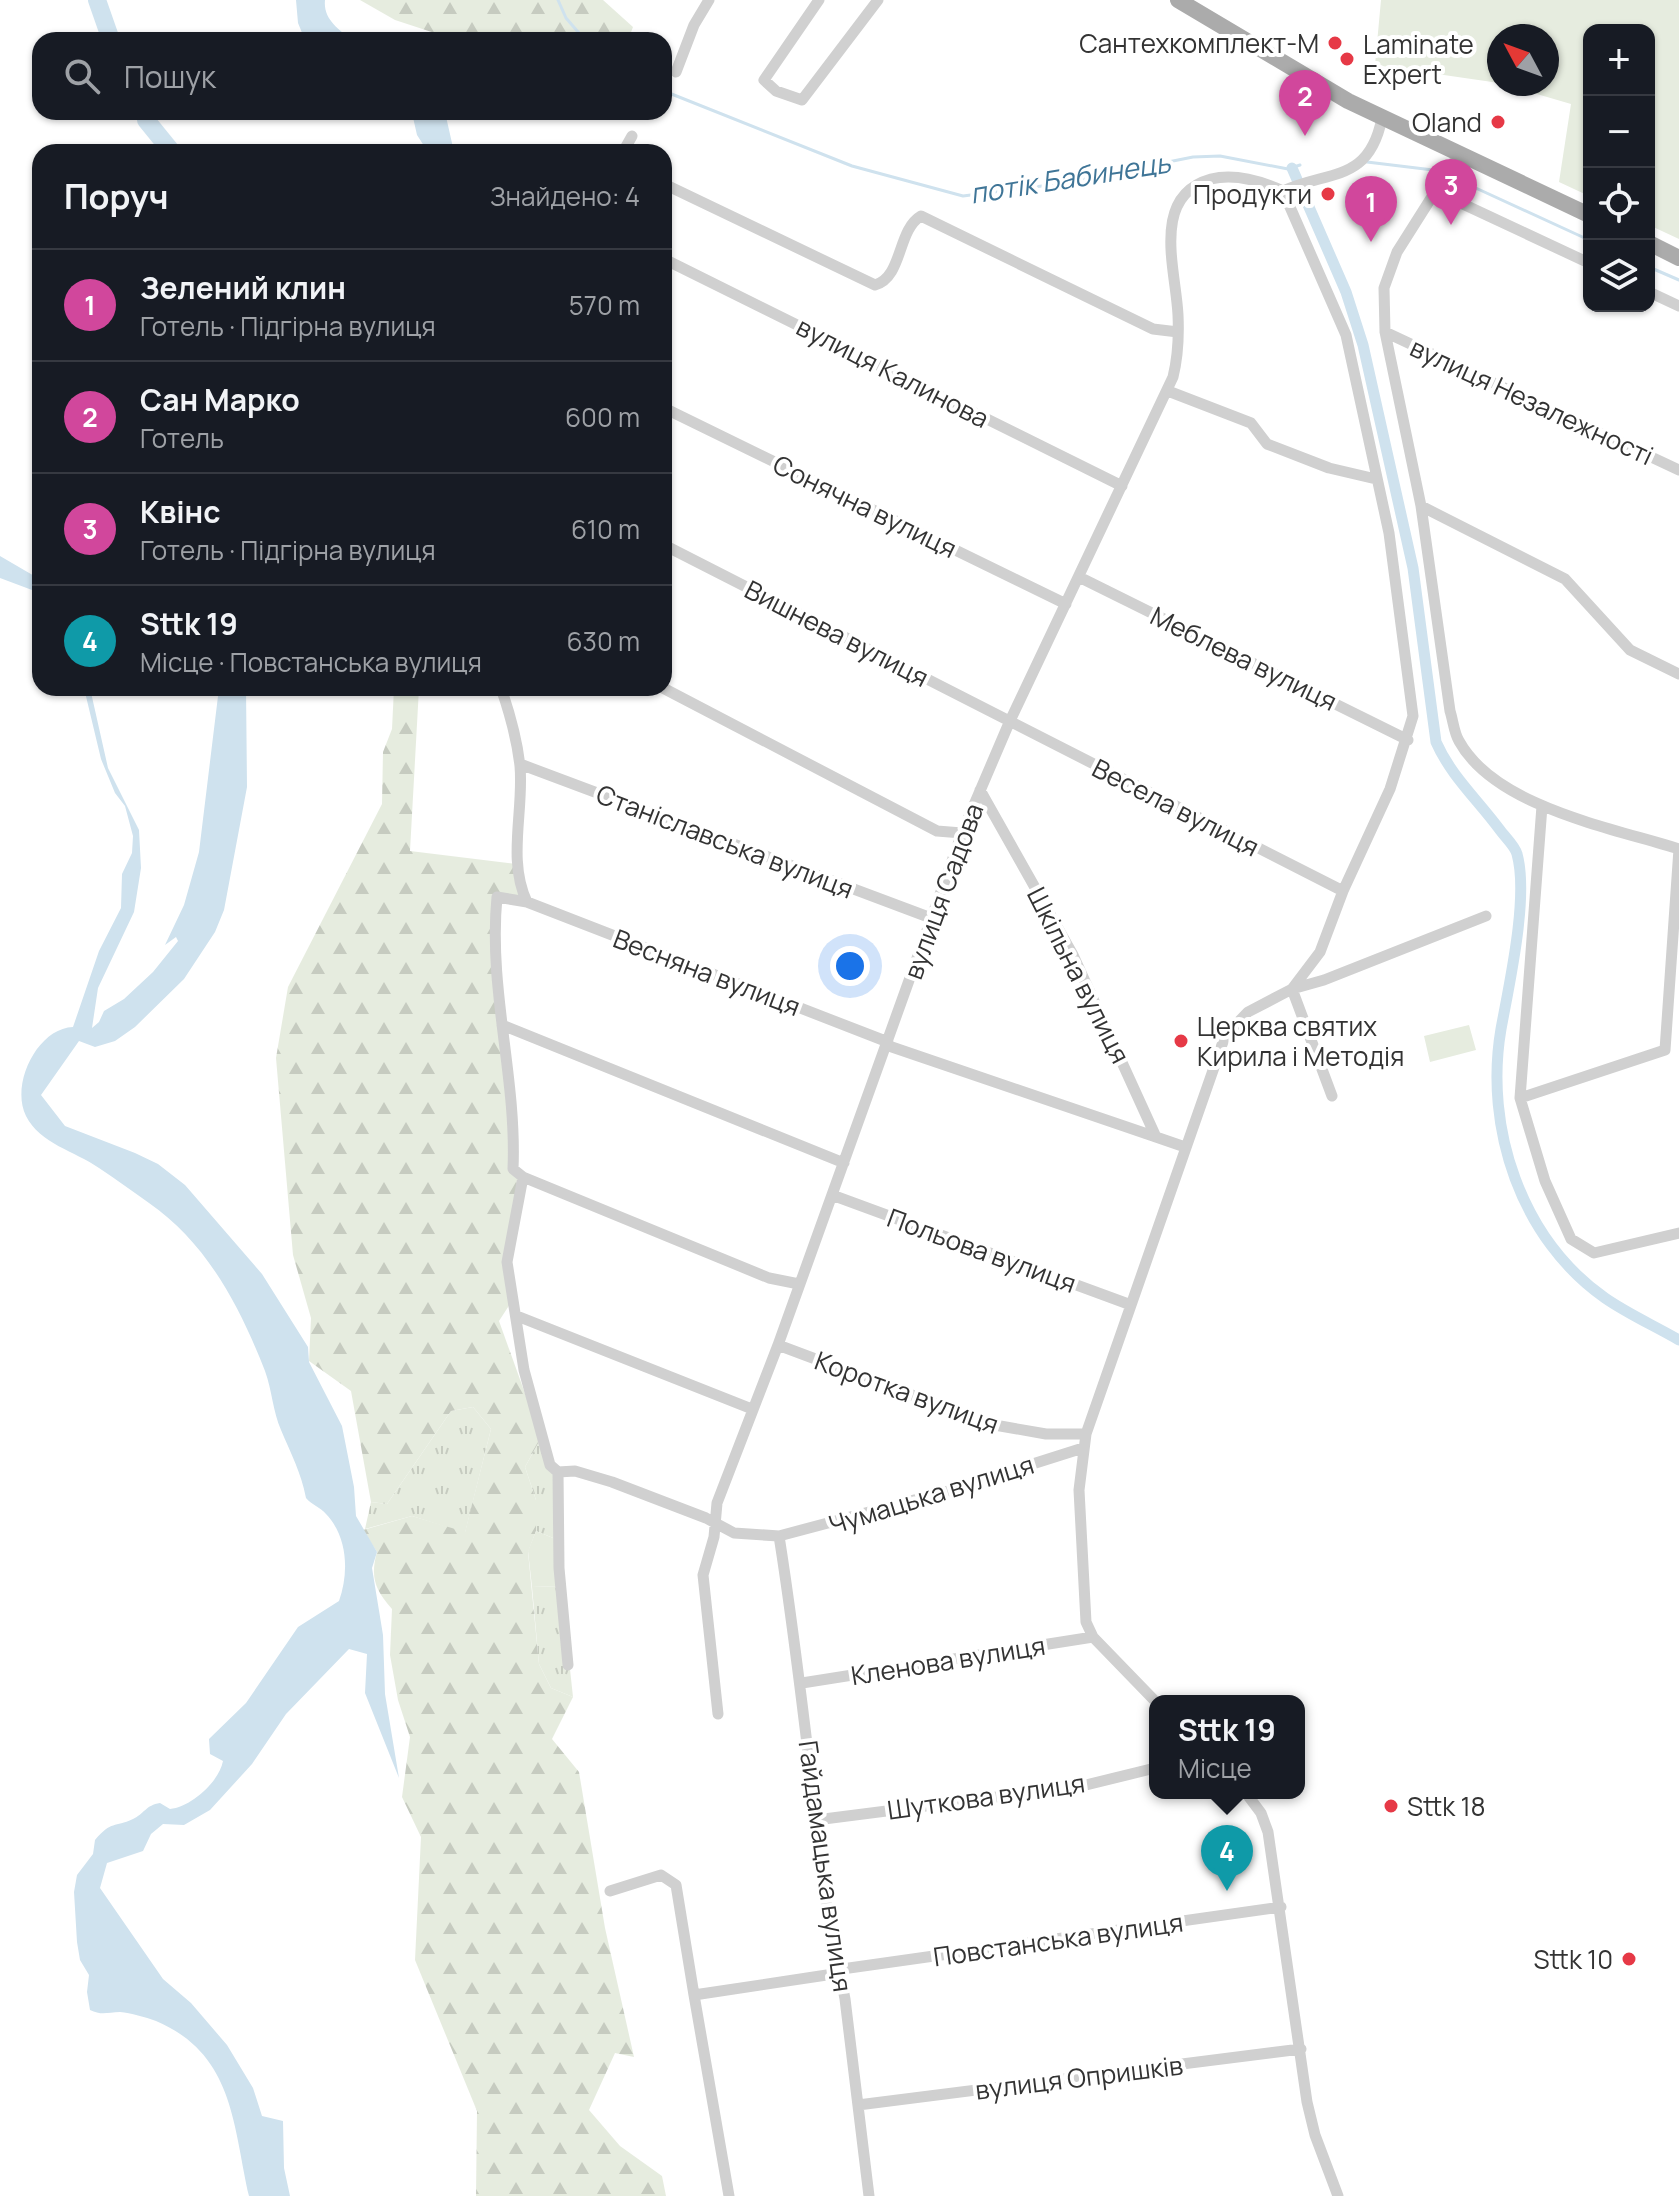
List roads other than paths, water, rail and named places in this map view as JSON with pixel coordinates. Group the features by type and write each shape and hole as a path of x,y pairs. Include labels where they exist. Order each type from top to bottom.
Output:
{"main road":[{"path":"1178,0 1295,72 1382,118 1583,212"},
{"path":"1655,246 1679,258"}],"street":[{"path":"676,72 694,25 709,0"},
{"path":"819,0 793,32 764,80 776,91 802,100 878,0"},
{"path":"1292,989 1320,952 1343,891 1390,789 1408,740 1413,716 1400,600 1346,335 1287,189 1353,169 1379,135 1382,118"},
{"path":"628,144 632,136"},
{"path":"1459,154 1397,252 1384,288 1385,332 1421,506 1450,711 1458,741 1481,767 1517,794 1542,806 1679,849 1673,1008 1665,1050 1520,1098"},
{"name":"вулиця Садова","path":"718,1714 703,1575 716,1524 717,1503 778,1345 962,833 1009,723 1168,391 1178,357 1170,227 1183,194 1202,182 1222,176 1287,189"},
{"path":"672,188 875,285 889,275 913,223 921,216 1153,329 1178,332"},
{"path":"1435,191 1583,260"},
{"name":"вулиця Калинова","path":"672,263 1122,486"},
{"path":"1655,295 1679,306"},
{"name":"вулиця Незалежності","path":"1385,332 1679,470"},
{"path":"1168,391 1251,423 1267,444 1329,468 1376,479"},
{"name":"Сонячна вулиця","path":"672,412 1066,604"},
{"path":"1421,506 1565,579 1630,650 1679,674"},
{"name":"Вишнева вулиця","path":"672,549 1009,723"},
{"name":"Меблева вулиця","path":"1079,577 1408,740"},
{"path":"672,693 937,831 962,833"},
{"path":"504,696 510,710 520,764 517,864 520,888 527,902"},
{"name":"Весела вулиця","path":"1009,723 1343,891"},
{"name":"Станіславська вулиця","path":"520,764 931,918"},
{"name":"Шкільна вулиця","path":"980,790 1073,955 1156,1137"},
{"path":"1542,806 1520,1098 1545,1181 1571,1239 1594,1253 1679,1233"},
{"path":"527,902 497,897 494,951 514,1107 513,1169 523,1177 769,1278 799,1284"},
{"name":"Весняна вулиця","path":"527,902 887,1044 1156,1137"},
{"path":"1149,1695 1093,1637 1086,1622 1079,1490 1083,1448 1225,1036 1248,1012 1292,989 1324,980 1486,916"},
{"path":"1292,989 1332,1096"},
{"path":"502,1025 844,1163"},
{"path":"1156,1137 1185,1147"},
{"path":"523,1177 507,1262 524,1370 541,1438 550,1465 558,1472 558,1554 568,1665"},
{"name":"Польова вулиця","path":"832,1195 1131,1305"},
{"path":"517,1316 752,1409"},
{"name":"Коротка вулиця","path":"778,1345 989,1424 1046,1434 1086,1434"},
{"name":"Чумацька вулиця","path":"558,1472 575,1471 600,1478 734,1533 779,1536 933,1495 1083,1448"},
{"name":"Гайдамацька вулиця","path":"779,1536 802,1683 816,1820 869,2196"},
{"name":"Кленова вулиця","path":"802,1683 1093,1637"},
{"name":"Шуткова вулиця","path":"816,1820 1082,1786 1149,1769"},
{"path":"1250,1799 1261,1813 1268,1832 1315,2135 1338,2196 1329,2196"},
{"path":"610,1891 661,1875 676,1885 729,2192"},
{"name":"Повстанська вулиця","path":"694,1995 1281,1907"},
{"name":"вулиця Опришків","path":"858,2105 1301,2049"}],"water":[{"path":"296,0 325,0 326,13 342,32 302,32"},
{"path":"414,120 447,120 452,144 423,144"},
{"path":"0,556 32,575 32,590 0,578"},
{"path":"86,696 92,696 108,768 139,830 141,868 134,912 98,988 92,1028 104,1011 124,999 153,972 178,941 176,937 165,945 184,905 199,852 218,696 246,696 247,787 224,910 215,932 184,979 135,1027 115,1041 95,1047 79,1041 41,1095 65,1126 158,1164 185,1185 262,1274 308,1347 309,1362 342,1426 354,1487 356,1516 377,1552 372,1568 383,1635 385,1694 399,1778 365,1693 367,1654 349,1649 286,1714 252,1764 210,1810 184,1825 163,1824 151,1834 143,1851 107,1863 100,1888 163,1979 191,2003 227,2045 253,2088 262,2116 283,2121 284,2168 290,2196 249,2196 226,2094 201,2052 182,2035 156,2021 120,2012 90,2010 87,1992 89,1975 80,1960 77,1942 74,1892 77,1875 93,1854 95,1840 109,1827 133,1819 155,1804 160,1803 170,1809 187,1804 210,1785 223,1761 210,1754 209,1739 246,1703 298,1627 339,1601 345,1567 339,1533 324,1512 306,1498 299,1471 278,1423 265,1371 233,1300 205,1257 170,1219 149,1203 90,1162 40,1134 26,1116 22,1103 22,1089 30,1060 49,1037 73,1027 99,951 121,908 122,874 132,853 133,836 125,806 115,793 101,759"}],"waterway":[{"path":"97,0 108,32"},
{"name":"потік Бабинець","path":"558,0 566,18 578,32"},
{"name":"потік Бабинець","path":"672,94 852,166 963,196 1058,184 1193,157 1220,156 1288,169 1300,165"},
{"path":"146,120 166,144"},
{"name":"потік Бабинець","path":"1367,162 1433,170"},
{"path":"1292,168 1346,292 1363,345 1413,568 1436,742 1457,777 1517,854 1521,893 1519,917 1497,1067 1498,1104 1504,1142 1515,1178 1531,1213 1551,1245 1576,1274 1614,1304 1679,1340"},
{"name":"потік Бабинець","path":"1454,178 1583,237"},
{"name":"потік Бабинець","path":"1655,270 1679,280"}],"place":[{"name":"Сантехкомплект-М","path":"1335,43"},
{"name":"Laminate Expert","path":"1347,59"},
{"name":"Oland","path":"1498,122"},
{"name":"Сан Марко","path":"1305,136"},
{"name":"Продукти","path":"1328,194"},
{"name":"Квінс","path":"1451,225"},
{"name":"Зелений клин","path":"1371,242"},
{"name":"Церква святих Кирила і Методія","path":"1181,1041"},
{"name":"Sttk 18","path":"1391,1806"},
{"name":"Sttk 19","path":"1227,1891"},
{"name":"Sttk 10","path":"1629,1959"}]}
